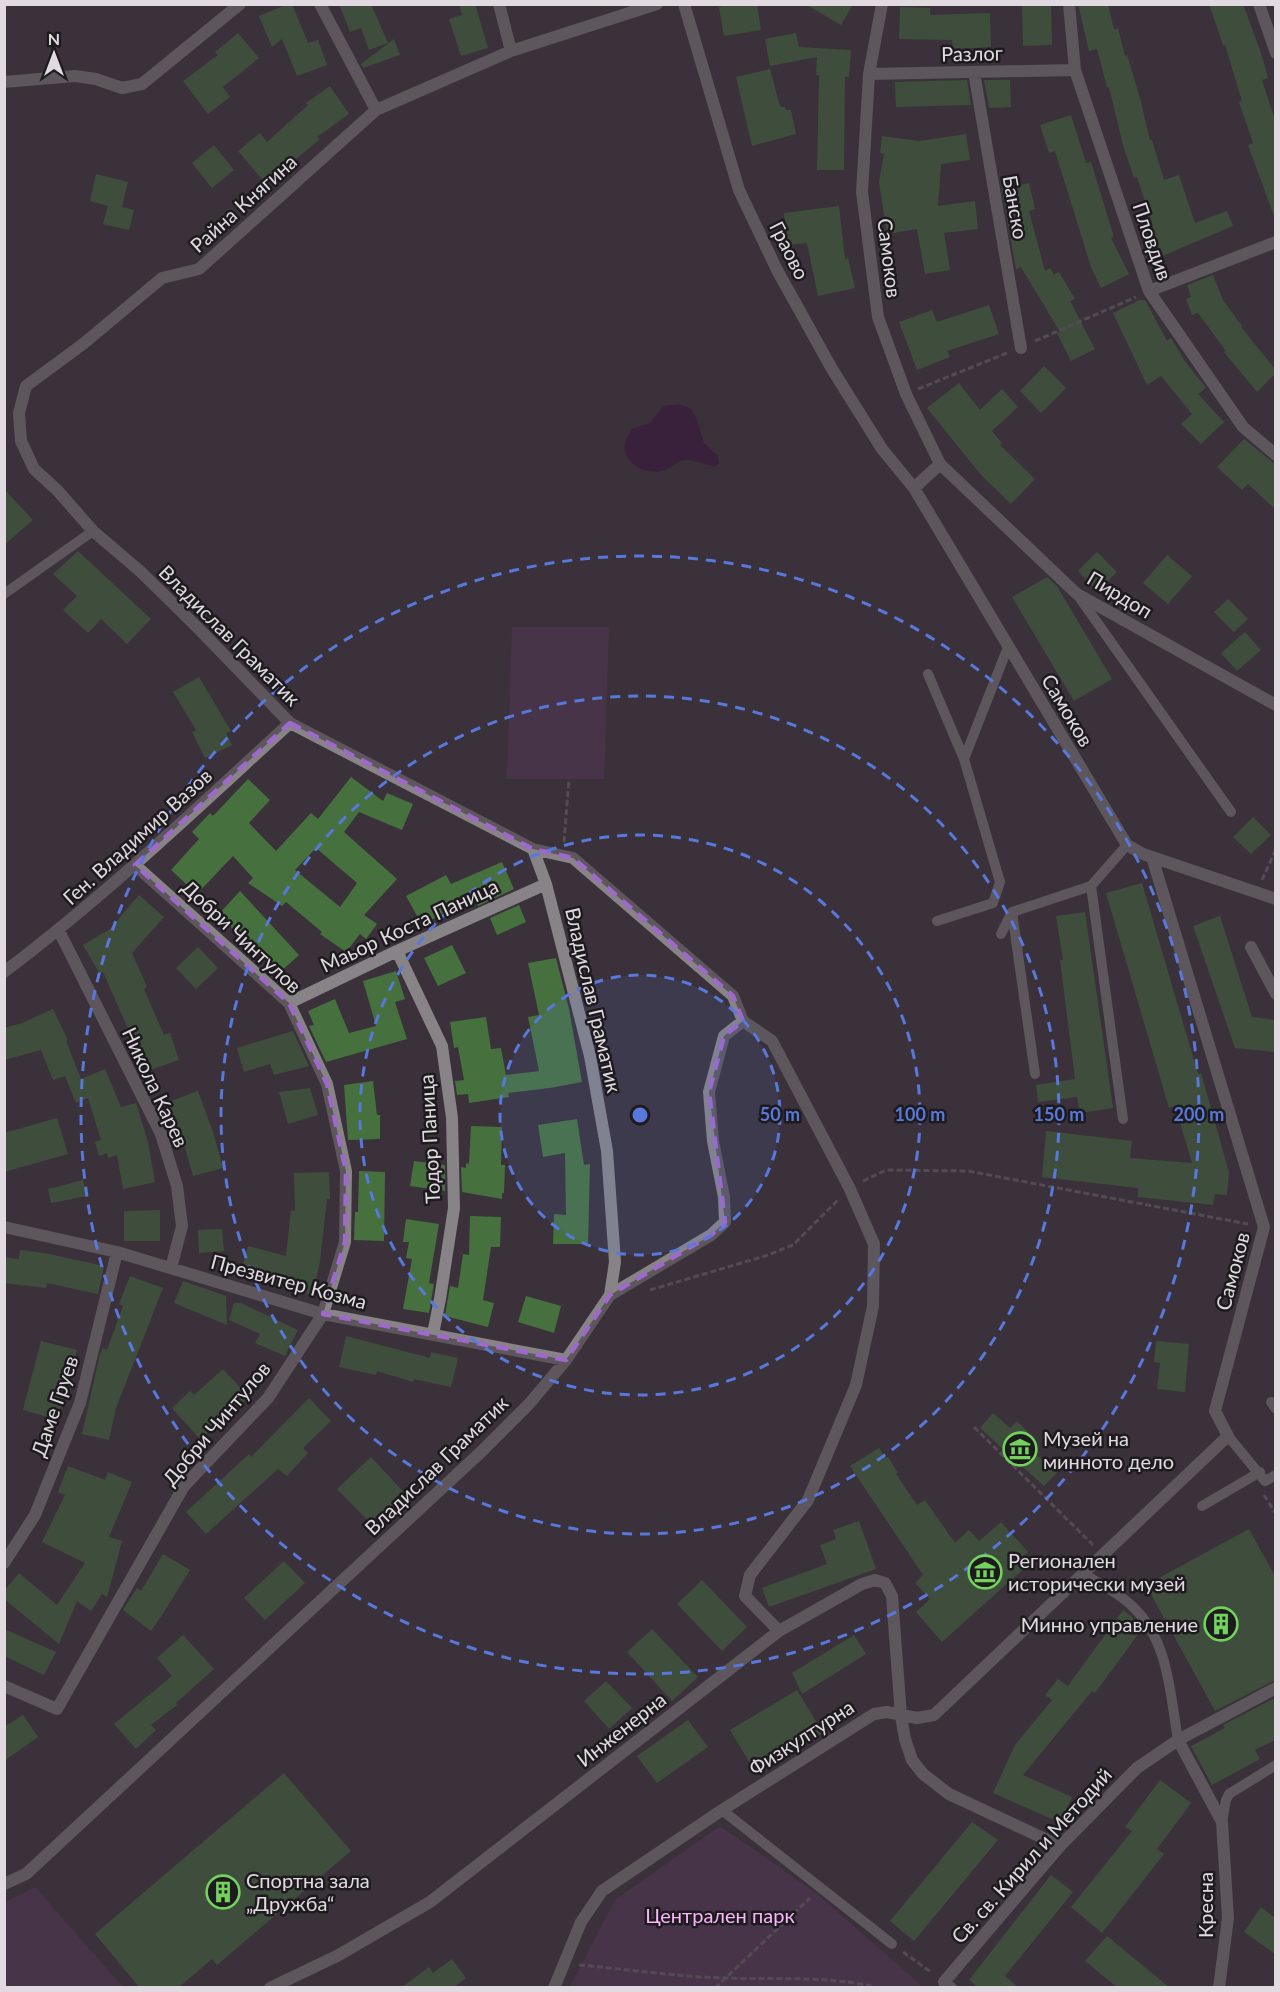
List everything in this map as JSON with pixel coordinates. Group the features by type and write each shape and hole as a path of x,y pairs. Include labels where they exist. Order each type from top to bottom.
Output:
{"street":[{"path":"4,82 75,76 96,79 122,88 142,84 240,4"},
{"path":"320,4 376,110"},
{"path":"499,4 511,51"},
{"name":"Райна Княгина","path":"93,531 57,490 34,469 21,441 19,413 26,386 83,344 162,278 200,269 376,110 511,51 657,4"},
{"name":"Граово","path":"684,4 739,190 777,270 838,379 882,449 914,488"},
{"name":"Самоков","path":"882,4 869,74 862,192 878,317 906,394 940,464"},
{"name":"Пловдив","path":"1069,4 1075,70 1149,291 1243,427 1275,455"},
{"path":"1259,4 1275,52"},
{"name":"Разлог","path":"869,74 1075,70"},
{"name":"Банско","path":"974,72 1021,348"},
{"path":"1149,291 1275,242"},
{"path":"914,488 940,464"},
{"name":"Пирдоп","path":"940,464 1077,594 1275,705"},
{"name":"Самоков","path":"914,488 1126,845"},
{"name":"Владислав Граматик","path":"4,1884 26,1874 472,1460 529,1404 566,1360 610,1295 615,1262 607,1151 590,1056 546,884 533,849 290,723 141,572 93,531"},
{"name":"Ген. Владимир Вазов","path":"4,972 59,931 135,865 290,723"},
{"path":"1126,845 1143,854 1275,899"},
{"path":"533,849 573,858 733,996 743,1021 772,1041 849,1187 874,1244 873,1306 856,1385 808,1500 750,1575 745,1596 779,1631"},
{"name":"Самоков","path":"1152,857 1270,1227 1215,1411 1228,1436"},
{"name":"Добри Чинтулов","path":"4,1686 57,1709 184,1486 268,1398 323,1314 345,1242 346,1171 327,1084 289,1003 135,865"},
{"name":"Маьор Коста Паница","path":"289,1003 397,951 546,884"},
{"name":"Никола Карев","path":"59,931 160,1134 177,1186 182,1226 171,1268"},
{"path":"1251,947 1275,994"},
{"name":"Тодор Паница","path":"397,951 442,1046 452,1118 454,1208 433,1334"},
{"path":"610,1295 711,1235 725,1222 724,1197 713,1141 709,1092 724,1036 743,1021"},
{"name":"Презвитер Козма","path":"4,1227 117,1252 323,1314 566,1360"},
{"name":"Даме Груев","path":"4,1563 35,1515 80,1402 117,1252"},
{"name":"Физкултурна","path":"554,1988 581,1922 602,1891 722,1810 874,1714 887,1712 917,1718 934,1714 1228,1436"},
{"name":"Инженерна","path":"270,1988 337,1956 430,1902 779,1631 862,1584 875,1580 885,1583 892,1596 901,1716"},
{"name":"Св. св. Кирил и Методий","path":"948,1985 1060,1846 1137,1768 1178,1740 1275,1688"},
{"path":"901,1716 904,1739 912,1760 923,1774 949,1794 1060,1846"},
{"path":"1178,1740 1222,1822"},
{"name":"Кресна","path":"1219,1988 1228,1918 1222,1822"}],"lane":[{"path":"4,594 93,531"},
{"path":"1077,594 1231,812"},
{"path":"964,759 1008,647"},
{"path":"928,674 964,759 1000,882 993,903 937,921"},
{"path":"1001,934 1012,912 1091,886 1126,845"},
{"path":"1091,886 1123,1119"},
{"path":"1012,912 1035,1074"},
{"path":"1228,1436 1260,1472 1265,1481 1275,1474"},
{"path":"1202,1506 1260,1472"},
{"path":"1083,1573 1133,1606 1154,1634 1166,1665 1178,1740"},
{"path":"1222,1822 1229,1794 1275,1765"},
{"path":"722,1810 892,1944"}],"path":[{"path":"563,855 569,779"},
{"path":"1257,893 1275,849"},
{"path":"642,1291 765,1256 794,1245 849,1187 886,1170 969,1171 1270,1227"},
{"path":"974,1427 1103,1554"},
{"path":"1270,1505 1275,1505"},
{"path":"715,1988 821,1888"},
{"path":"892,1944 948,1985"},
{"path":"565,1964 725,1978 808,1978 866,1984 879,1988"}],"highlighted area":[{"path":"290,723 533,849 573,858 733,996 743,1021 724,1036 709,1092 725,1222 711,1235 610,1295 566,1360 323,1314 345,1242 346,1171 327,1084 289,1003 135,865"}],"green space":[{"path":"512,627 609,627 604,779 507,779"},
{"name":"Централен парк","path":"720,1826 816,1893 923,1987 570,1987 615,1900"},
{"path":"35,1887 123,1987 5,1987 5,1902"}],"shaded area":[{"path":"679,404 691,409 704,443 718,456 719,464 714,467 686,460 665,470 651,472 631,462 625,450 626,440 632,429 650,423 663,406"}],"building":[{"path":"292,4 308,43 318,40 327,65 297,76 282,39 272,47 259,16"},
{"path":"339,4 371,4 388,43 369,50 361,28 350,32"},
{"path":"459,4 475,4 488,48 461,56 449,19 462,15"},
{"path":"732,4 757,4 761,30 724,36 719,7"},
{"path":"805,4 853,4 841,25"},
{"path":"1051,4 1052,45 1023,46 1022,5"},
{"path":"1078,4 1108,4 1114,30 1118,28 1125,56 1127,55 1150,140 1152,140 1164,180 1179,175 1195,223 1227,211 1233,226 1160,257 1148,229 1153,227 1137,177 1134,178 1123,145 1097,49 1089,51"},
{"path":"1209,4 1243,4 1261,53 1268,78 1262,80 1275,120 1275,216 1248,145 1253,143 1239,102 1242,101 1225,45 1223,45"},
{"path":"900,7 930,8 930,15 990,13 991,47 953,49 952,40 899,39"},
{"path":"238,33 259,58 223,87 230,97 208,114 183,81 218,55 215,52"},
{"path":"796,33 799,47 851,50 849,77 845,77 844,170 817,170 819,75 816,75 817,57 770,66 765,39"},
{"path":"394,39 400,55 363,68 361,64"},
{"path":"770,69 781,107 791,110 796,134 752,146 736,77"},
{"path":"967,80 971,105 896,107 895,82"},
{"path":"984,80 1010,80 1011,107 989,108"},
{"path":"330,86 349,114 317,137 320,139 266,184 238,151 260,133 267,142 308,105 306,103"},
{"path":"1071,115 1086,163 1091,162 1114,237 1111,238 1129,274 1101,288 1091,267 1055,151 1049,153 1040,125"},
{"path":"966,134 970,160 941,164 938,206 975,201 978,229 944,233 950,270 925,274 917,229 887,234 879,182 884,154 880,153 882,136 919,141"},
{"path":"214,145 234,170 212,188 192,163"},
{"path":"96,174 128,182 122,207 134,210 129,230 103,224 108,206 90,201"},
{"path":"1029,183 1035,209 1029,211 1045,271 1050,268 1054,275 1059,272 1075,299 1070,301 1095,349 1071,361 1057,333 1060,332 1021,267 1016,269 1002,189"},
{"path":"839,206 845,259 848,258 855,288 818,296 807,243 788,245 784,213"},
{"path":"1213,275 1223,300 1241,327 1275,369 1275,374 1257,392 1224,352 1226,351 1198,313 1192,315 1186,299 1191,297 1187,285"},
{"path":"1140,300 1145,300 1167,341 1171,338 1184,360 1206,388 1198,394 1224,422 1201,444 1181,424 1192,414 1161,376 1147,385 1113,313"},
{"path":"989,305 999,334 947,351 950,357 917,370 899,322 932,310 937,322"},
{"path":"1044,366 1066,388 1041,413 1020,391"},
{"path":"959,383 980,410 1002,389 1018,407 992,431 1002,443 1000,445 1035,479 1011,504 981,475 927,408"},
{"path":"1244,439 1275,464 1275,509 1248,484 1242,490 1217,467"},
{"path":"4,489 33,520 4,545"},
{"path":"78,551 151,619 127,644 101,619 88,633 63,610 77,596 53,574"},
{"path":"1097,552 1117,572 1097,591 1078,571"},
{"path":"1167,555 1192,576 1168,604 1143,583"},
{"path":"1047,577 1057,586 1112,679 1074,701 1012,597"},
{"path":"1228,599 1248,619 1234,632 1214,612"},
{"path":"1245,632 1261,650 1237,671 1221,653"},
{"path":"199,677 231,731 226,733 232,745 205,758 192,732 196,730 173,692"},
{"path":"351,777 383,801 387,793 413,804 402,830 359,812 344,832 397,879 364,915 377,924 366,939 360,934 346,952 320,934 322,932 286,902 282,906 248,883 253,878 233,856 197,894 171,870 199,839 192,832 210,813 213,816 248,779 270,800 249,823 276,851 311,813 318,819","holes":["316,848 357,883 340,907 295,870"]},
{"path":"1253,817 1271,835 1251,854 1233,837"},
{"path":"502,862 514,889 478,906 474,897 422,925 406,896 446,875 451,884"},
{"path":"1142,883 1229,1172 1227,1195 1215,1194 1213,1205 1138,1197 1138,1188 1042,1177 1046,1131 1132,1141 1130,1158 1192,1163 1175,1106 1169,1108 1106,893"},
{"path":"240,891 299,955 278,974 249,942 218,915"},
{"path":"139,895 164,917 132,953 147,987 144,989 164,1035 170,1033 179,1060 147,1071 134,1031 130,1033 103,972 100,974 83,945 110,929"},
{"path":"519,905 526,922 497,935 490,918"},
{"path":"1085,912 1113,1108 1080,1113 1077,1097 1038,1102 1036,1085 1075,1079 1060,960 1063,960 1056,916"},
{"path":"1220,916 1252,1017 1275,1020 1275,1052 1235,1048 1193,926"},
{"path":"452,945 466,973 438,986 424,958"},
{"path":"198,947 218,968 196,989 176,968"},
{"path":"556,958 569,1009 582,1082 508,1093 509,1097 469,1103 468,1094 457,1095 455,1081 464,1080 458,1047 454,1048 450,1022 486,1017 491,1049 501,1048 506,1075 539,1071 528,1017 539,1015 528,963"},
{"path":"396,971 405,999 395,1002 407,1039 326,1062 309,1026 314,1025 308,1011 335,999 349,1033 376,1026 363,981"},
{"path":"53,1009 68,1040 66,1041 81,1079 105,1069 121,1107 136,1103 148,1142 155,1182 123,1189 117,1155 108,1158 107,1153 99,1156 95,1142 101,1140 88,1098 76,1103 65,1076 53,1080 41,1050 4,1060 4,1028 22,1023"},
{"path":"293,1031 309,1066 274,1075 270,1064 244,1072 237,1048"},
{"path":"373,1081 377,1115 380,1115 380,1139 348,1140 344,1085"},
{"path":"310,1088 318,1115 288,1124 279,1092"},
{"path":"198,1091 223,1168 193,1176 179,1127 176,1128 166,1103"},
{"path":"57,1118 68,1154 4,1172 4,1133"},
{"path":"577,1119 584,1165 590,1164 588,1244 553,1244 554,1214 566,1215 565,1153 543,1157 538,1125"},
{"path":"471,1126 502,1127 501,1165 505,1165 502,1199 462,1192 461,1167 466,1168 466,1163 469,1164"},
{"path":"414,1161 445,1165 445,1191 410,1186"},
{"path":"359,1171 385,1172 384,1241 354,1240 355,1212 358,1212"},
{"path":"329,1172 330,1199 327,1199 320,1261 313,1295 240,1276 248,1246 286,1256 291,1210 295,1211 294,1173"},
{"path":"83,1180 87,1196 51,1203 48,1189"},
{"path":"160,1210 160,1241 124,1241 124,1211"},
{"path":"470,1216 501,1217 500,1247 491,1247 483,1300 494,1303 488,1327 445,1316 450,1286 458,1288 463,1254 469,1255"},
{"path":"406,1219 439,1224 429,1283 434,1284 429,1313 403,1309 412,1259 406,1258 409,1242 403,1242"},
{"path":"222,1229 224,1251 199,1253 198,1230"},
{"path":"20,1250 104,1266 98,1294 47,1283 46,1288 4,1283 4,1257 19,1259"},
{"path":"130,1276 163,1288 116,1408 109,1440 82,1434 100,1354 103,1348 107,1350 123,1306 119,1304"},
{"path":"183,1281 226,1296 227,1325 174,1303"},
{"path":"526,1296 561,1306 554,1333 518,1322"},
{"path":"234,1303 241,1303 298,1330 285,1356 255,1343 260,1334 229,1320"},
{"path":"346,1336 430,1358 431,1352 458,1358 451,1387 414,1379 413,1382 377,1371 376,1375 339,1367"},
{"path":"41,1341 77,1350 58,1420 23,1410"},
{"path":"1156,1341 1189,1344 1185,1392 1157,1389 1160,1363 1154,1362"},
{"path":"223,1369 249,1397 200,1439 172,1408 190,1391 194,1395"},
{"path":"309,1398 331,1421 303,1448 308,1453 287,1476 278,1469 206,1534 186,1512 249,1454 251,1457"},
{"path":"993,1413 1010,1428 1017,1421 1029,1433 1021,1441 1057,1473 1044,1486 980,1428"},
{"path":"879,1448 886,1458 888,1457 898,1473 896,1474 917,1505 925,1500 955,1543 969,1530 979,1541 1001,1522 1028,1552 1022,1557 1029,1564 942,1642 916,1612 930,1599 915,1583 923,1575 850,1466"},
{"path":"371,1457 410,1499 377,1530 337,1489"},
{"path":"68,1466 105,1480 108,1472 132,1482 109,1537 122,1541 107,1597 102,1594 91,1611 77,1601 59,1644 4,1599 4,1591 19,1573 57,1605 85,1563 42,1542 65,1495 58,1492"},
{"path":"859,1521 876,1569 769,1607 762,1588 827,1564 820,1545 836,1539 833,1530"},
{"name":"Минно управление","path":"1249,1529 1275,1576 1275,1680 1215,1711 1146,1585"},
{"path":"163,1554 190,1570 151,1631 123,1610 137,1588 141,1591"},
{"path":"284,1561 305,1583 265,1620 244,1598"},
{"path":"702,1580 747,1627 722,1651 677,1604"},
{"path":"1123,1610 1142,1629 1095,1693 1092,1691 1023,1775 1072,1797 1061,1823 993,1793 1015,1745 1052,1700 1045,1695 1058,1679 1068,1686"},
{"path":"4,1629 56,1652 44,1675 4,1656"},
{"path":"652,1629 698,1677 672,1701 627,1652"},
{"path":"183,1635 214,1669 176,1703 177,1705 151,1725 156,1730 136,1749 114,1724 172,1676 157,1658"},
{"path":"854,1635 866,1654 802,1694 792,1673"},
{"path":"606,1681 632,1708 609,1729 584,1701"},
{"path":"797,1690 823,1733 756,1773 730,1730"},
{"path":"1275,1698 1275,1740 1255,1750 1260,1759 1212,1785 1191,1746 1225,1728 1223,1725"},
{"path":"23,1715 38,1737 4,1761 4,1727"},
{"path":"688,1720 708,1747 657,1783 637,1756"},
{"name":"Спортна зала „Дружба“","path":"284,1773 351,1851 217,1965 212,1959 178,1988 140,1988 95,1934"},
{"path":"1160,1780 1191,1803 1157,1849 1164,1854 1102,1933 1071,1907 1132,1831 1125,1827"},
{"path":"972,1822 998,1840 914,1941 890,1921"},
{"path":"1051,1875 1073,1892 1005,1976 1019,1988 979,1988 969,1980"},
{"path":"1261,1907 1275,1918 1275,1954 1244,1932"},
{"path":"1107,1936 1170,1988 1118,1988 1085,1961"},
{"path":"452,1959 466,1978 453,1988 401,1988 429,1967 433,1973"}],"place":[{"name":"Музей на минното дело","path":"1020,1449"},
{"name":"Регионален исторически музей","path":"985,1572"},
{"name":"Минно управление","path":"1221,1624"},
{"name":"Спортна зала „Дружба“","path":"223,1892"}]}
